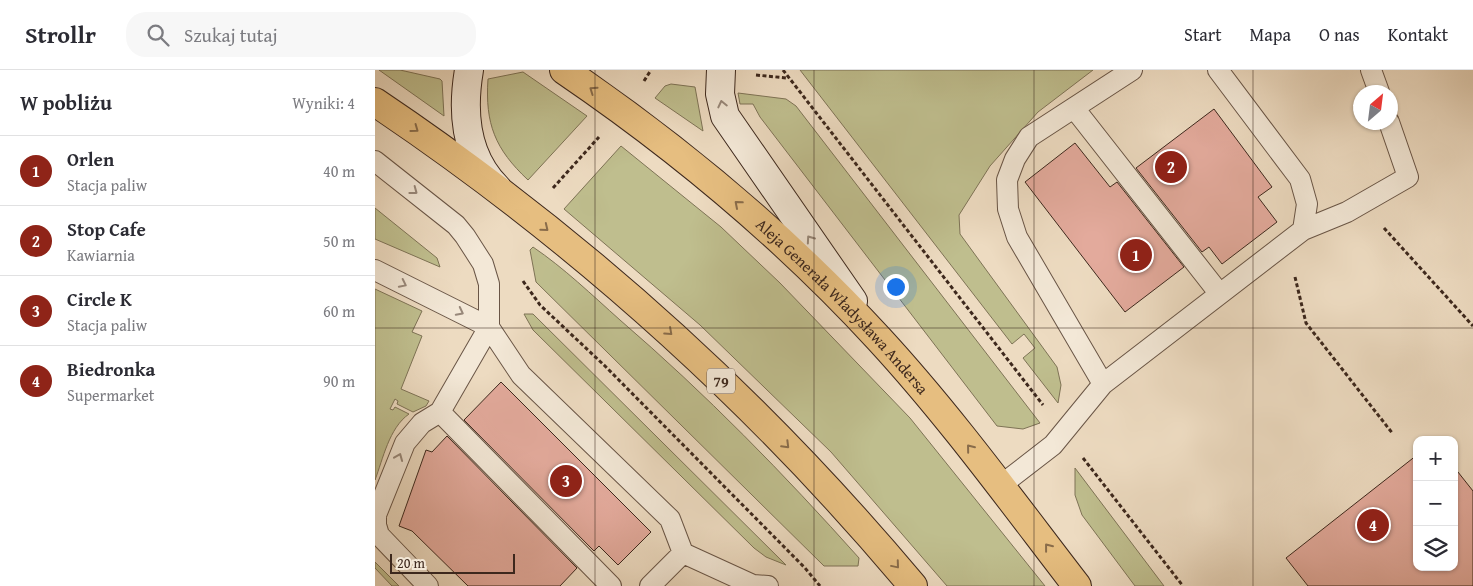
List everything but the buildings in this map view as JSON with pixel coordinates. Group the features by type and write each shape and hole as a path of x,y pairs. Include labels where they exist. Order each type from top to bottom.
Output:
{"main road":[{"path":"469,70 465,94 471,145 483,171 507,197"},
{"name":"Aleja Generała Władysława Andersa","path":"564,70 622,110 738,204 820,279 878,337 1000,486 1077,586"},
{"path":"721,70 720,94 725,116 878,337"},
{"name":"79","path":"375,102 507,197 620,289 702,362 806,464 913,586"}],"lane":[{"path":"1103,384 1017,237 1008,209 1007,180 1015,159 1029,137 1132,70"},
{"path":"1218,70 1300,179 1307,204 1303,230"},
{"path":"1371,70 1376,85"},
{"path":"1074,108 1219,293"},
{"path":"1000,486 1053,445 1103,384 1219,293 1303,230 1362,203 1408,177 1392,130"},
{"path":"375,161 456,225 470,242 483,264 489,284 489,327 439,412 422,423 405,443 376,515 376,526 379,534 428,586"},
{"path":"375,270 489,327 521,375 670,519 683,552 753,585 767,586"},
{"path":"439,412 611,586"},
{"path":"650,586 683,552"}],"path":[{"path":"783,70 1044,406"},
{"path":"749,74 788,78"},
{"path":"546,195 602,134"},
{"path":"1362,203 1473,326"},
{"path":"540,305 722,484 805,568 819,586"},
{"path":"1304,314 1306,322 1393,434"},
{"path":"1080,453 1183,586"}],"shaded area":[{"path":"379,70 400,70 440,79 442,81 444,116"},
{"path":"800,70 1093,70 1038,112 990,166 959,215 960,234 1057,367 1061,385 1058,403 1023,358 1035,348 1024,334 1012,344"},
{"path":"523,72 587,116 528,180 507,157 500,146 488,109 488,79"},
{"path":"671,84 695,87 703,131 655,98 665,86"},
{"path":"738,93 786,99 796,106 1040,423 1023,429 997,426 760,117 753,104 740,104"},
{"path":"621,146 721,227 780,283 910,418 1045,586 947,586 831,452 700,325 564,209"},
{"path":"375,208 437,258 440,267 375,239"},
{"path":"533,247 578,282 714,406 773,465 859,558 858,566 824,566 536,282 530,250"},
{"path":"375,289 422,311 412,332 422,336 401,389 429,401 426,406 413,412 397,404 398,401 395,399 390,409 393,410 395,407 409,414 396,427 375,480"},
{"path":"524,314 533,314 786,565 766,557 754,548 533,330"},
{"path":"1075,468 1164,586 1135,586 1082,515 1075,495"},
{"path":"375,562 399,586 392,586 375,568"}],"place":[{"name":"Stop Cafe","path":"1171,167"},
{"name":"Orlen","path":"1136,255"},
{"name":"Circle K","path":"566,481"},
{"name":"Biedronka","path":"1373,525"}]}
